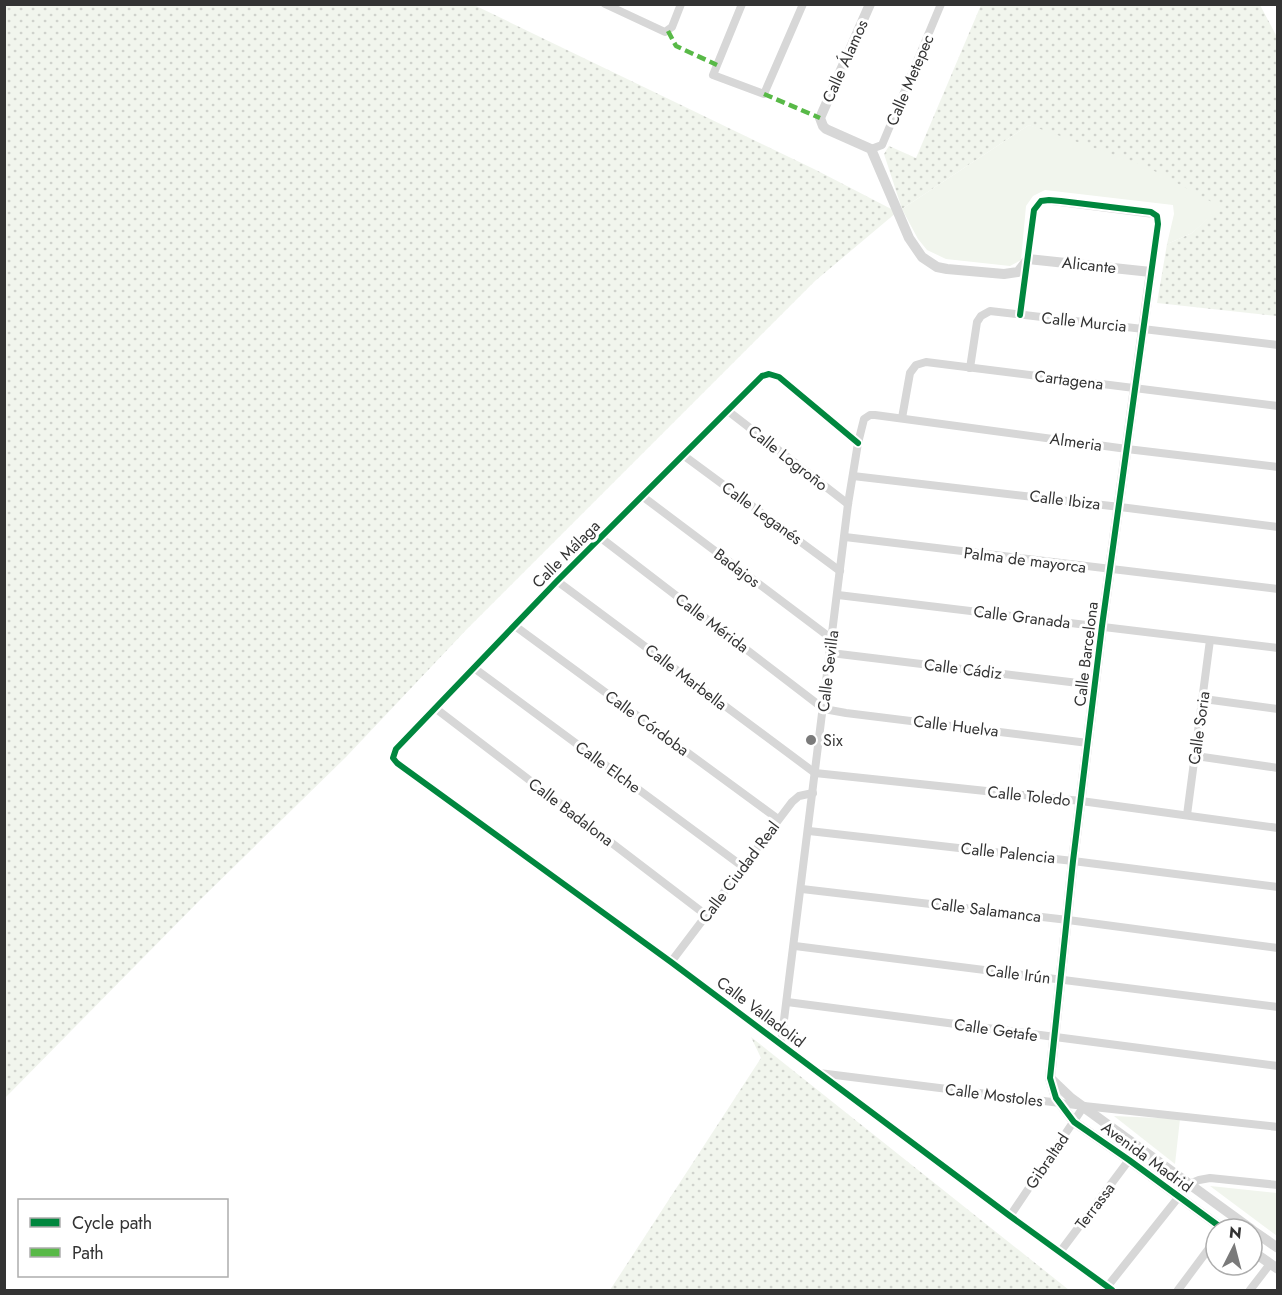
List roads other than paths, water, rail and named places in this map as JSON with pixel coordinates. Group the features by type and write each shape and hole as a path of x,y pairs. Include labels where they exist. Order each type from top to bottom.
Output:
{"street":[{"path":"605,4 618,7 662,31 668,31 672,27 681,4"},
{"path":"742,4 713,75 764,94 803,4"},
{"name":"Calle Álamos","path":"870,4 820,118 826,129 871,148"},
{"name":"Calle Metepec","path":"871,148 882,145 941,4"},
{"path":"871,148 909,238 918,253 929,262 947,269 1011,274 1018,272 1028,259"},
{"name":"Calle Barcelona","path":"1028,259 1034,210 1041,201 1151,212 1157,216 1073,861 1050,1078 1059,1103"},
{"path":"1020,315 1028,259"},
{"name":"Alicante","path":"1028,259 1151,272"},
{"name":"Calle Murcia","path":"970,368 977,322 981,316 990,311 1278,345"},
{"name":"Cartagena","path":"902,418 910,373 916,365 926,362 1278,406"},
{"name":"Calle Málaga","path":"393,758 396,749 557,581 765,374 779,377 858,443"},
{"name":"Calle Logroño","path":"728,411 848,504"},
{"name":"Almeria","path":"875,415 1278,467"},
{"name":"Calle Sevilla","path":"782,1044 848,504 864,419 875,415"},
{"name":"Calle Leganés","path":"683,455 840,571"},
{"name":"Calle Ibiza","path":"853,476 1278,528"},
{"name":"Badajos","path":"642,496 832,639"},
{"name":"Palma de mayorca","path":"844,537 1278,589"},
{"name":"Calle Mérida","path":"601,538 824,708"},
{"name":"Calle Marbella","path":"557,581 815,773"},
{"name":"Calle Granada","path":"838,595 1278,648"},
{"name":"Calle Córdoba","path":"515,626 778,819"},
{"name":"Calle Soria","path":"1187,815 1210,640"},
{"name":"Calle Cádiz","path":"831,652 1095,685"},
{"name":"Calle Elche","path":"474,668 742,866"},
{"path":"1204,699 1278,709"},
{"name":"Calle Badalona","path":"435,708 706,915"},
{"name":"Calle Huelva","path":"824,708 1088,743"},
{"path":"1196,756 1278,768"},
{"name":"Calle Valladolid","path":"393,758 1110,1288"},
{"name":"Calle Toledo","path":"815,773 1081,801 1278,828"},
{"name":"Calle Ciudad Real","path":"671,962 778,819 799,796 813,793"},
{"name":"Calle Palencia","path":"809,831 1278,887"},
{"name":"Calle Salamanca","path":"802,889 1068,920 1278,948"},
{"name":"Calle Irún","path":"795,946 1278,1007"},
{"name":"Calle Getafe","path":"787,1002 1278,1066"},
{"name":"Calle Mostoles","path":"818,1073 1278,1127"},
{"path":"1050,1078 1064,1092 1084,1106"},
{"name":"Avenida Madrid","path":"1059,1103 1074,1122 1206,1217"},
{"name":"Avenida Madrid","path":"1084,1106 1235,1217"},
{"name":"Gibraltad","path":"1010,1216 1084,1106"},
{"name":"Terrassa","path":"1060,1252 1129,1160"},
{"path":"1110,1288 1189,1184 1199,1179 1210,1178 1278,1185"},
{"name":"Avenida Madrid","path":"1264,1238 1278,1248"},
{"path":"1178,1290 1204,1255"},
{"path":"1250,1290 1274,1267"}],"place":[{"name":"Six","path":"811,740"}]}
